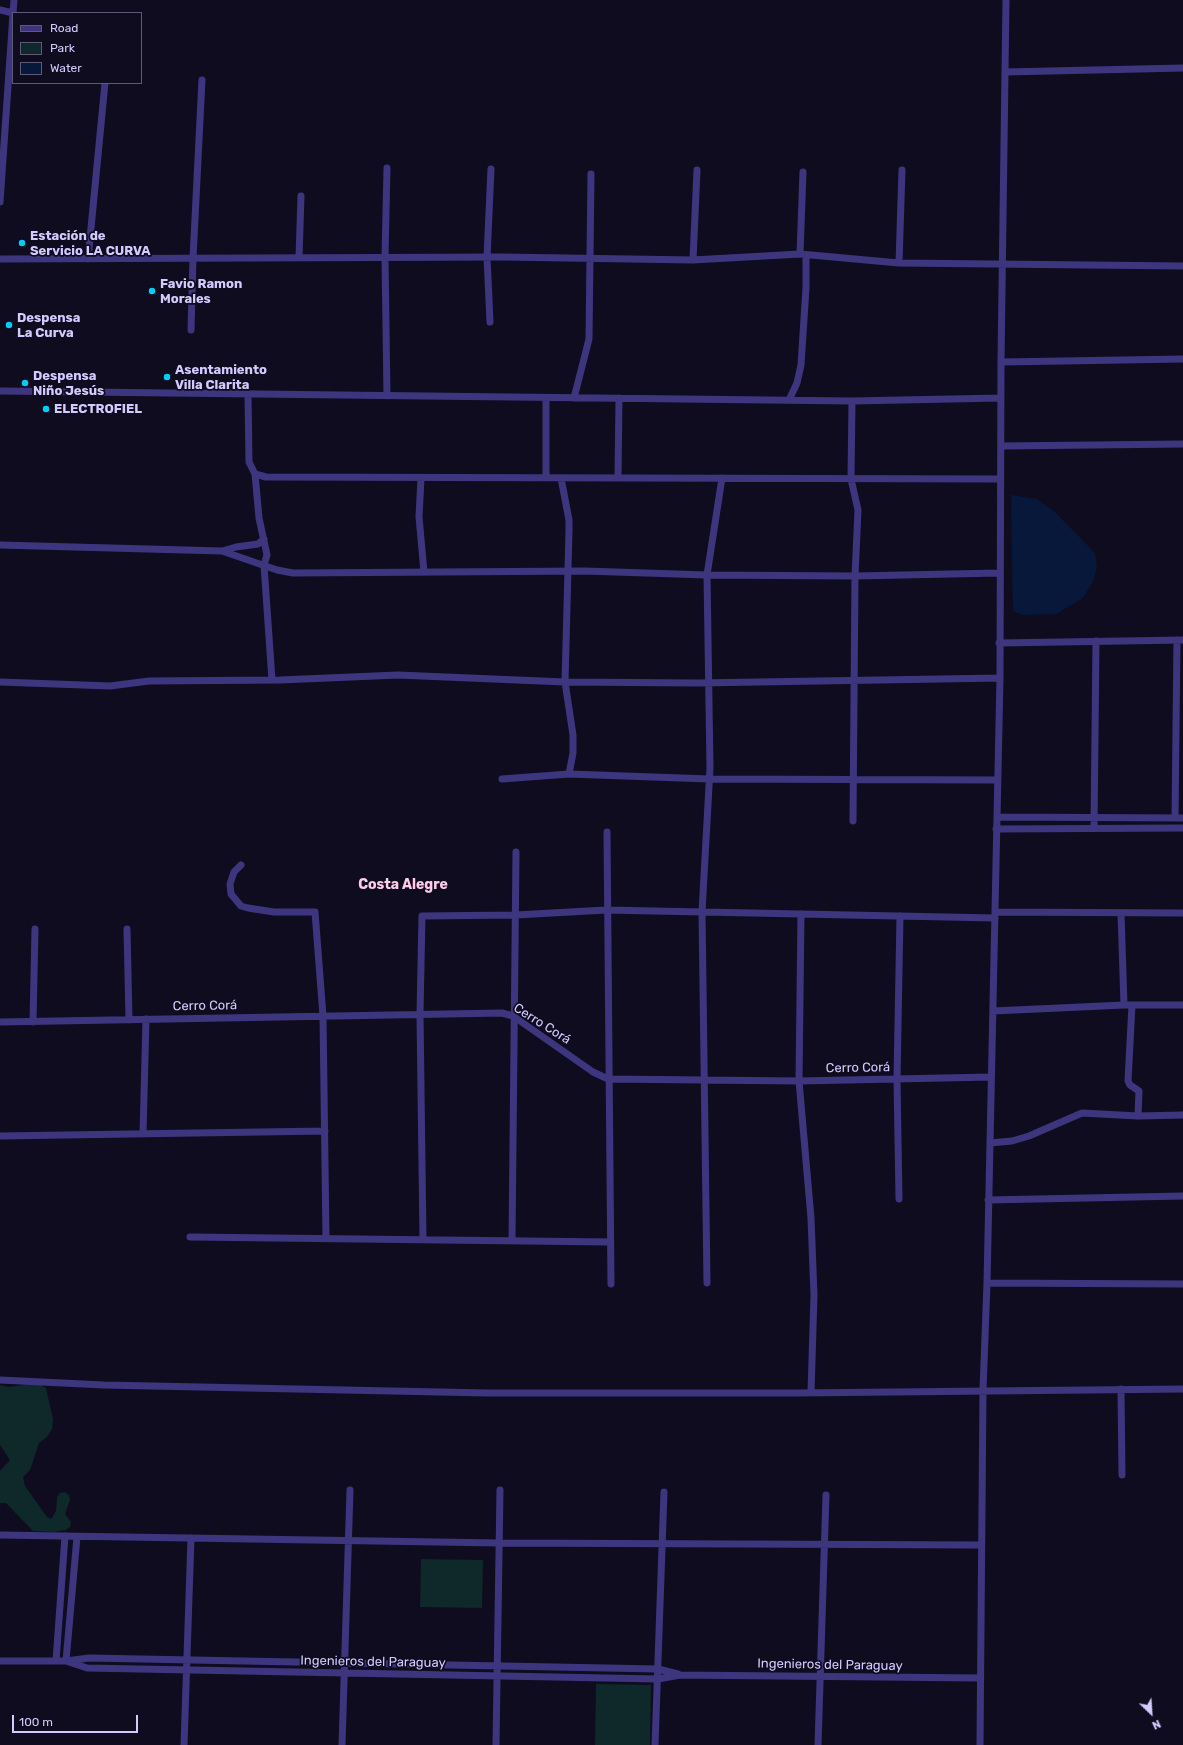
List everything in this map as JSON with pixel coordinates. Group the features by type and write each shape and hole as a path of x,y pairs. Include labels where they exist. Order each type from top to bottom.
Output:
{"street":[{"path":"13,12 14,0"},
{"path":"980,1745 983,1390 987,1283 1000,678 1001,362 1006,0"},
{"path":"0,10 12,13"},
{"path":"0,202 12,28"},
{"path":"1005,72 1183,68"},
{"path":"191,330 202,80"},
{"path":"88,259 105,84"},
{"path":"387,168 387,396"},
{"path":"490,322 488,257 491,170"},
{"path":"693,260 697,170"},
{"path":"899,263 902,170"},
{"path":"789,400 797,383 801,365 806,288 803,255 803,172"},
{"path":"574,398 589,339 591,174"},
{"path":"299,258 301,196"},
{"path":"0,259 488,257 693,260 803,255 899,263 1183,266"},
{"path":"1001,362 1183,359"},
{"path":"0,391 852,401 1001,398"},
{"path":"248,395 249,462 255,474 259,518 267,555 264,565 272,680"},
{"path":"546,398 546,478"},
{"path":"618,478 619,398"},
{"path":"852,401 851,479 858,510 855,576 853,821"},
{"path":"1001,446 1183,444"},
{"path":"255,474 266,477 1000,479"},
{"path":"421,478 419,517 424,572"},
{"path":"561,478 569,520 565,682 573,735 573,753 569,774"},
{"path":"707,1283 702,912 709,779 707,575 722,478"},
{"path":"222,551 236,547 258,544 264,539"},
{"path":"0,545 222,551 293,574 568,571 707,575 855,576 1000,573"},
{"path":"999,643 1180,640 1175,818"},
{"path":"1094,828 1096,641"},
{"path":"0,682 110,686 149,681 272,680 398,674 565,682 709,683 1000,678"},
{"path":"502,779 569,774 709,779 998,780"},
{"path":"997,817 1183,818"},
{"path":"996,829 1183,828"},
{"path":"607,832 606,910 611,1284"},
{"path":"512,1241 513,1016 516,852"},
{"path":"241,865 234,872 230,884 231,894 241,906 274,912 316,912 323,1016 326,1238"},
{"path":"423,1240 420,1014 422,916 516,915 606,910 900,916 1183,913"},
{"path":"1121,913 1124,1005"},
{"path":"801,914 799,1081 810,1218 814,1295 811,1393"},
{"path":"899,1199 897,1079 900,916"},
{"path":"33,1022 35,929"},
{"path":"127,929 129,1020"},
{"path":"993,1011 1124,1005 1183,1005"},
{"path":"1132,1005 1128,1081 1130,1085 1139,1091 1138,1116"},
{"name":"Cerro Corá","path":"0,1022 502,1013 513,1016 593,1072 608,1079 799,1081 991,1077"},
{"path":"143,1134 146,1020"},
{"path":"990,1143 1012,1141 1029,1136 1082,1113 1138,1116 1183,1115"},
{"path":"0,1136 325,1131"},
{"path":"988,1200 1183,1196"},
{"path":"190,1237 610,1242"},
{"path":"987,1283 1183,1284"},
{"path":"0,1380 104,1385 488,1393 811,1393 1183,1389"},
{"path":"1122,1389 1122,1476"},
{"path":"342,1745 350,1490"},
{"path":"496,1745 500,1490"},
{"path":"655,1745 664,1492"},
{"path":"818,1745 826,1495"},
{"path":"0,1535 500,1543 981,1545"},
{"path":"56,1661 65,1536"},
{"path":"66,1661 77,1537"},
{"path":"184,1745 191,1538"},
{"name":"Ingenieros del Paraguay","path":"0,1661 66,1661 89,1658 658,1669 680,1675"},
{"name":"Ingenieros del Paraguay","path":"66,1661 87,1668 658,1679 680,1675 980,1678"}],"green space":[{"path":"38,1383 46,1388 53,1419 52,1429 47,1437 39,1443 30,1470 23,1477 25,1486 47,1517 51,1519 56,1511 57,1497 60,1493 65,1492 69,1495 70,1500 65,1514 71,1522 70,1527 66,1530 53,1532 33,1531 6,1503 0,1503 0,1471 10,1460 0,1445 0,1385 8,1387"},
{"path":"421,1559 483,1560 482,1608 420,1607"},
{"path":"596,1684 651,1685 650,1745 595,1745"}],"water":[{"path":"1011,495 1037,499 1055,512 1095,553 1097,567 1093,581 1083,598 1056,614 1023,615 1013,611"}],"place":[{"name":"Estación de Servicio LA CURVA","path":"22,243"},
{"name":"Favio Ramon Morales","path":"152,291"},
{"name":"Despensa La Curva","path":"9,325"},
{"name":"Asentamiento Villa Clarita","path":"167,377"},
{"name":"Despensa Niño Jesús","path":"25,383"},
{"name":"ELECTROFIEL","path":"46,409"}],"district":[{"name":"Costa Alegre","path":"403,885"}]}
